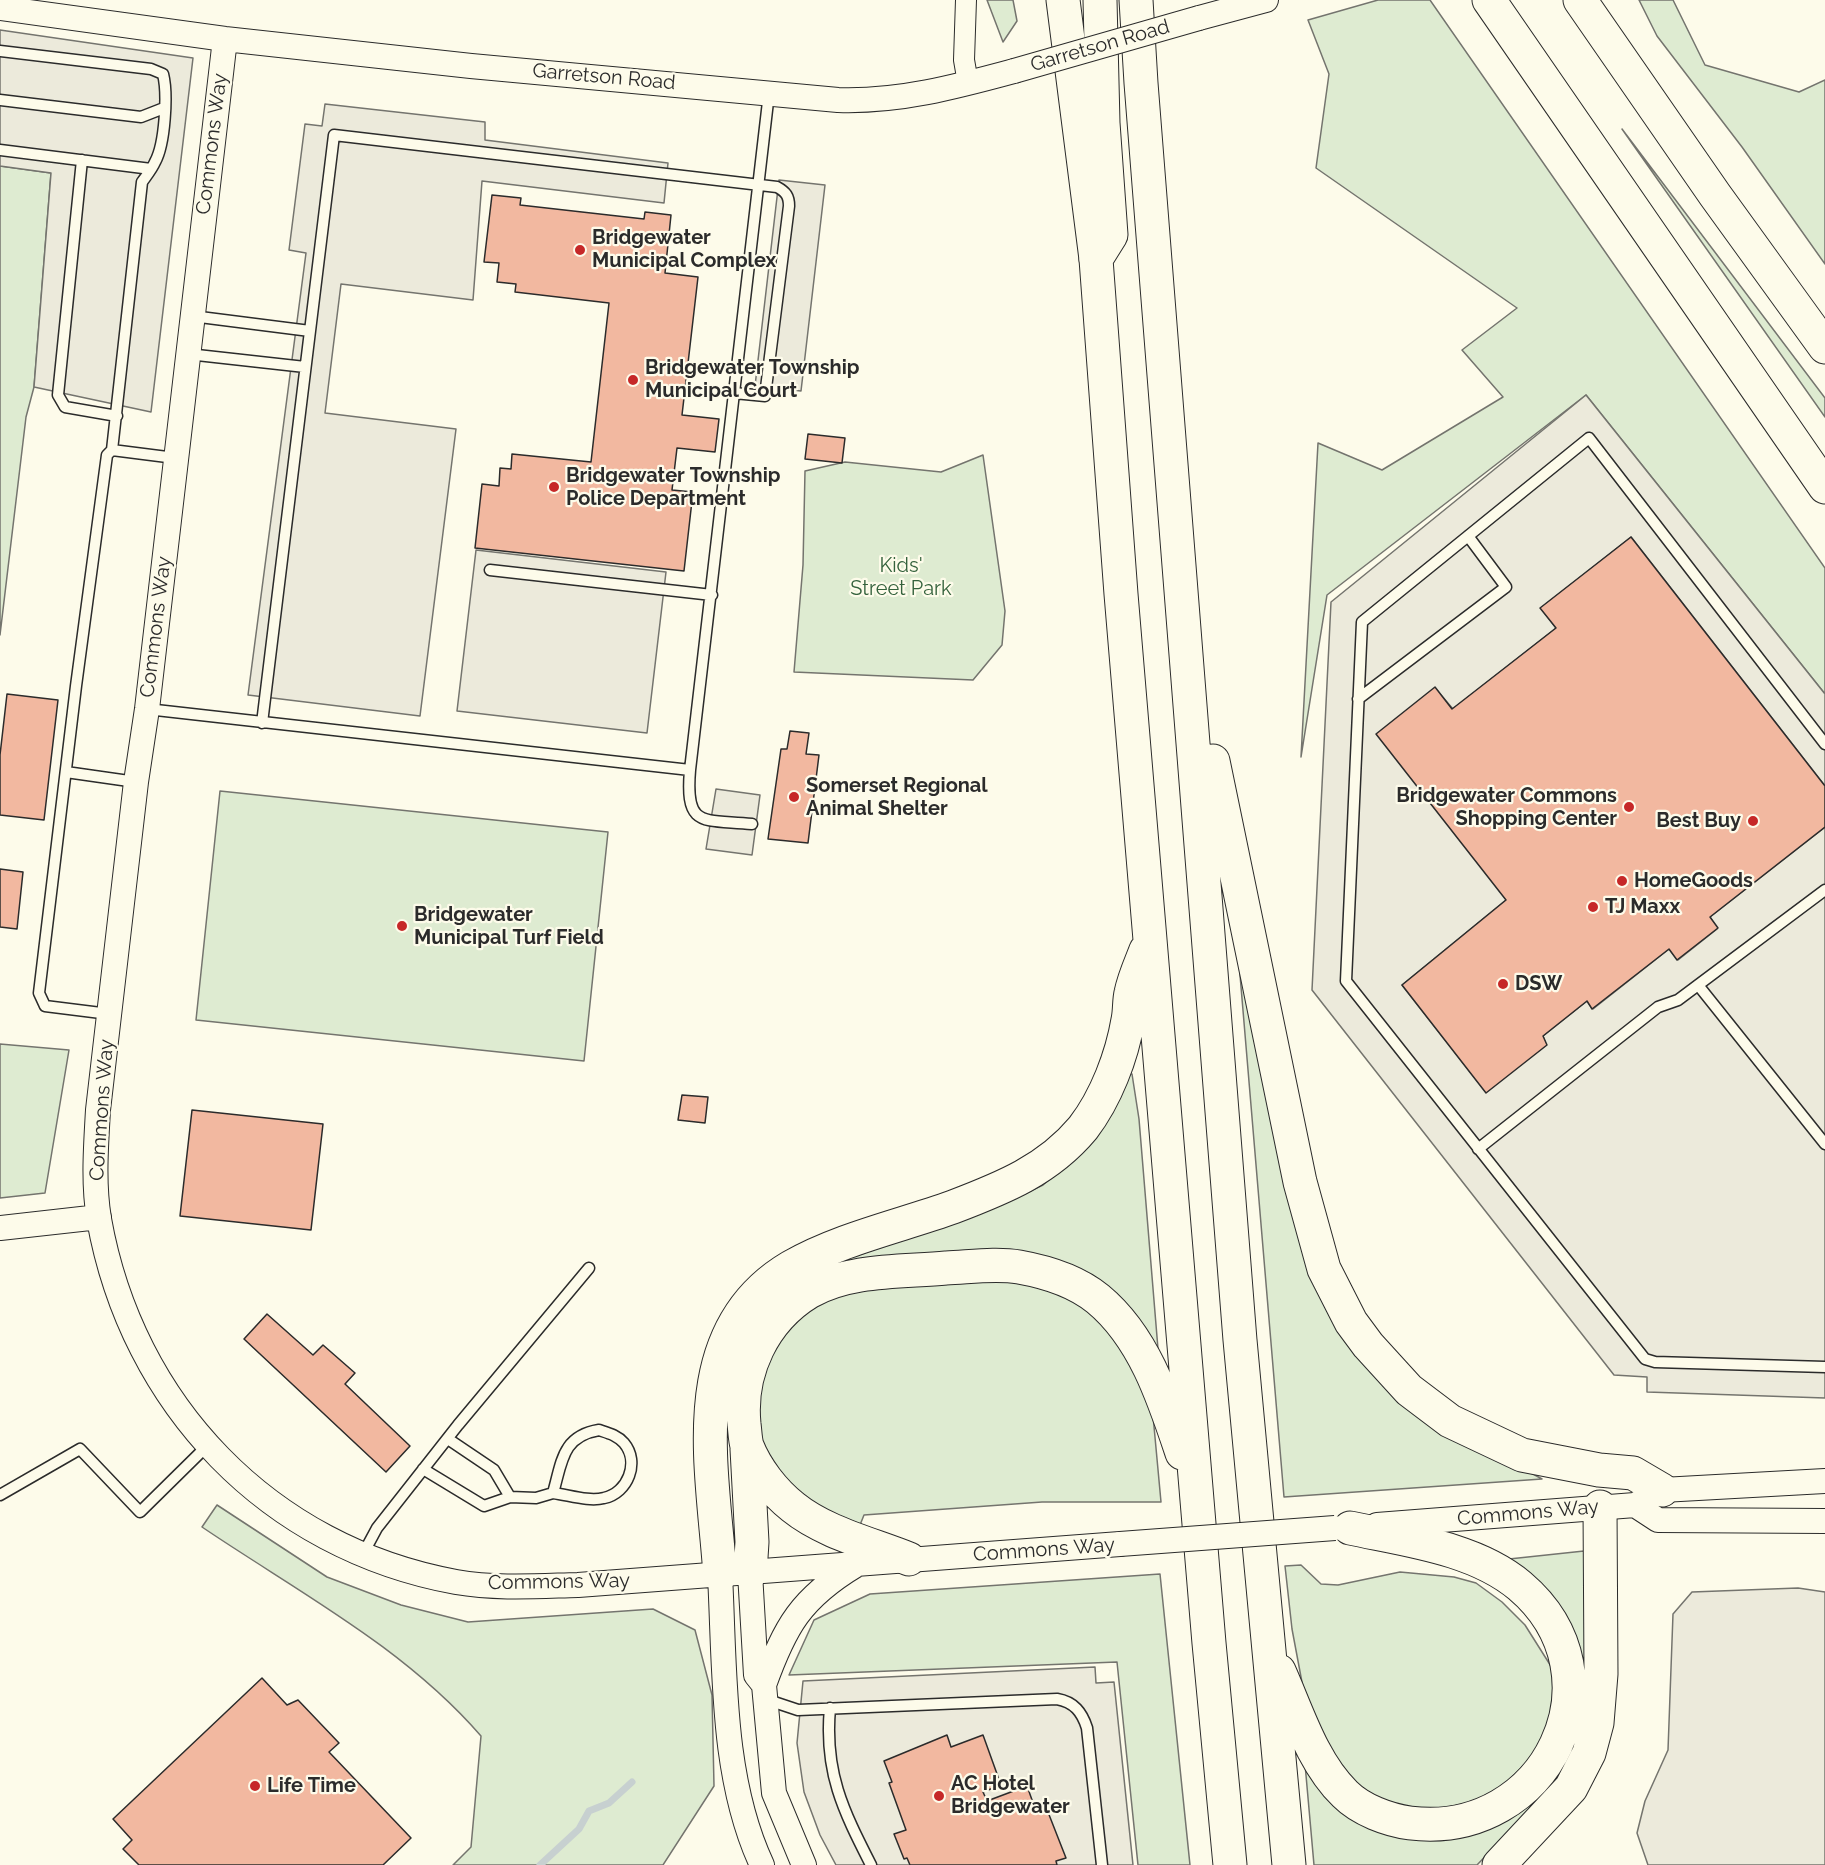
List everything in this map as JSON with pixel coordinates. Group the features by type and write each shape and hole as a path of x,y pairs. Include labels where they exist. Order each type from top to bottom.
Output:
{"highway":[{"path":"1063,0 1096,259 1150,936 1230,1865"},
{"path":"1096,259 1111,235 1103,123 1100,0"},
{"path":"1136,0 1240,1340 1289,1865"},
{"path":"1489,0 1825,487"},
{"path":"1580,0 1715,195 1825,347"},
{"path":"1184,630 1210,741 1300,1182 1314,1238 1337,1299 1368,1345 1409,1390 1450,1421 1522,1455 1599,1470 1633,1473 1648,1497"},
{"path":"735,1574 711,1460 711,1406 719,1359 727,1336 742,1313 771,1282 800,1263 834,1248 982,1196 1024,1178 1055,1157 1084,1126 1104,1094 1121,1051 1131,992 1150,936"},
{"path":"735,1574 752,1542 743,1408 751,1363 760,1342 788,1308 808,1293 831,1282 853,1277 983,1266 1016,1266 1047,1273 1080,1288 1097,1299 1131,1335 1157,1383 1197,1498"},
{"path":"747,1445 765,1478 794,1508 811,1520 909,1559"},
{"path":"1499,1865 1570,1788 1589,1753 1597,1723 1601,1674 1600,1507"},
{"path":"1268,1646 1320,1761 1345,1794 1366,1809 1397,1821 1426,1825 1459,1823 1503,1806 1532,1782 1546,1766 1563,1728 1569,1692 1565,1659 1558,1640 1550,1622 1536,1603 1520,1586 1474,1560 1439,1548 1343,1528"}],"street":[{"path":"966,0 964,60 968,83"},
{"name":"Garretson Road","path":"0,8 225,39 471,66 818,99 870,101 918,95 968,83 1266,0"},
{"name":"Commons Way","path":"225,39 109,1014 95,1165 99,1217 117,1288 134,1330 158,1378 186,1422 244,1482 282,1510 363,1555 433,1577 487,1585 578,1585 1600,1507 1648,1497 1825,1481"},
{"path":"0,1228 99,1217"},
{"path":"1648,1497 1659,1520 1825,1521"},
{"path":"764,1692 777,1650 802,1608 816,1592 860,1563"},
{"path":"735,1574 756,1675 764,1692 774,1793 804,1865"},
{"path":"735,1574 733,1774 742,1814 762,1865"}],"lane":[{"path":"0,51 159,71 163,74 166,87 156,160 142,182 117,417 112,450 107,455 66,772 40,1000 45,1006 109,1014"},
{"path":"752,824 700,818 692,810 688,800 769,93"},
{"path":"0,100 141,117 164,108"},
{"path":"262,723 334,135 777,187 784,191 789,198 789,206 765,396 734,393"},
{"path":"0,150 151,169"},
{"path":"82,160 58,395 65,407 117,417"},
{"path":"192,316 310,331"},
{"path":"188,354 305,367"},
{"path":"1825,744 1589,438 1362,622 1346,981 1645,1359 1655,1362 1825,1367"},
{"path":"112,450 175,458"},
{"path":"1358,699 1506,587 1468,536"},
{"path":"490,570 712,595"},
{"path":"147,709 690,770"},
{"path":"66,772 136,782"},
{"path":"1478,1149 1658,1007 1678,1000 1825,890"},
{"path":"1698,985 1825,1144"},
{"path":"363,1555 377,1528 423,1469 589,1268"},
{"path":"423,1469 483,1506 510,1497 536,1498 553,1493 603,1499 616,1494 626,1484 631,1470 630,1456 624,1443 613,1434 599,1430 584,1432 572,1440 564,1453 553,1493"},
{"path":"448,1438 494,1470 510,1497"},
{"path":"0,1495 80,1449 140,1512 207,1446"},
{"path":"764,1692 798,1710 1057,1699 1071,1704 1084,1717 1087,1728 1102,1865"},
{"path":"830,1708 829,1758 834,1785 871,1865"}],"green space":[{"path":"987,0 1013,0 1017,21 1003,42"},
{"path":"1378,0 1430,0 1825,568 1825,694 1586,395 1327,595 1301,757 1318,443 1382,470 1503,397 1462,350 1517,308 1316,168 1329,74 1308,20"},
{"path":"1639,0 1673,0 1705,65 1799,92 1825,80 1825,264 1742,147 1657,36"},
{"path":"1622,129 1825,398 1825,417"},
{"path":"0,166 51,173 34,387 26,417 0,635"},
{"name":"Kids' Street Park","path":"983,455 1005,611 1002,645 973,680 794,672 803,565 805,471 845,462 941,472"},
{"name":"Bridgewater Municipal Turf Field","path":"220,791 608,832 584,1061 196,1020"},
{"path":"1239,963 1299,1239 1410,1406 1542,1479 1284,1497"},
{"path":"0,1044 69,1050 45,1193 0,1198"},
{"path":"1128,1074 1132,1074 1139,1119 1159,1361 1137,1326 1005,1252 819,1264 1007,1202 1043,1185 1062,1169"},
{"path":"1017,1276 1068,1296 1116,1331 1151,1394 1161,1502 1042,1502 864,1515 860,1525 794,1497 759,1443 754,1411 771,1347 795,1318 840,1291"},
{"path":"217,1505 327,1577 401,1605 468,1622 653,1609 695,1630 712,1695 714,1786 663,1865 453,1865 471,1847 481,1736 451,1704 384,1648 349,1622 202,1527"},
{"path":"1584,1551 1587,1714 1565,1773 1477,1865 1314,1865 1305,1764 1344,1806 1472,1833 1577,1720 1509,1559"},
{"path":"1301,1565 1321,1584 1338,1585 1400,1572 1454,1577 1476,1583 1502,1602 1525,1625 1554,1671 1556,1698 1543,1746 1490,1799 1416,1813 1370,1796 1328,1756 1304,1693 1292,1629 1285,1566"},
{"path":"1160,1574 1190,1865 1138,1865 1117,1662 789,1675 814,1620 870,1594"}],"shaded area":[{"path":"0,30 193,58 151,412 34,387 51,173 0,166"},
{"path":"325,104 485,122 485,140 668,163 664,203 482,181 473,300 341,284 325,413 456,429 420,716 248,695 306,253 289,250 305,124 322,126"},
{"path":"779,180 825,185 801,391 755,386"},
{"path":"1586,395 1825,694 1825,786 1631,537 1541,608 1556,628 1453,709 1435,688 1506,900 1402,985 1486,1092 1546,1045 1543,1036 1587,1001 1593,1009 1669,949 1678,960 1717,929 1710,917 1825,827 1825,1398 1647,1392 1647,1377 1614,1375 1312,990 1331,602"},
{"path":"476,550 666,572 647,733 457,711"},
{"path":"716,789 760,795 752,855 706,849"},
{"path":"1798,1588 1825,1592 1825,1865 1648,1865 1637,1833 1645,1801 1668,1750 1673,1614 1692,1592"},
{"path":"1095,1667 1096,1683 1114,1682 1133,1865 836,1865 820,1835 804,1792 797,1743 803,1681"}],"building":[{"path":"492,195 521,198 520,205 644,219 645,212 671,215 665,273 698,277 682,415 719,419 715,452 677,448 672,490 693,492 684,571 475,548 482,484 499,486 500,468 511,469 512,454 591,462 609,303 515,292 516,284 497,282 499,263 484,262"},
{"path":"808,434 845,438 842,463 805,459"},
{"name":"Bridgewater Commons Shopping Center","path":"1631,537 1825,786 1825,827 1710,917 1718,928 1677,960 1669,949 1592,1009 1587,1001 1543,1036 1547,1045 1486,1093 1402,985 1506,900 1376,734 1435,687 1452,709 1556,628 1540,608"},
{"path":"7,694 58,700 44,820 0,815 0,755"},
{"name":"Somerset Regional Animal Shelter","path":"790,731 809,733 806,754 819,755 808,843 768,839 781,749 787,749"},
{"path":"0,869 23,872 17,929 0,927"},
{"path":"682,1095 708,1097 705,1123 678,1120"},
{"path":"192,1110 323,1124 311,1230 180,1216"},
{"path":"267,1314 313,1355 323,1345 355,1373 345,1384 410,1446 386,1472 244,1339"},
{"name":"Life Time","path":"262,1678 287,1705 298,1700 339,1743 329,1752 411,1838 383,1865 139,1865 123,1849 132,1840 113,1819"},
{"name":"AC Hotel Bridgewater","path":"947,1735 951,1747 983,1735 1001,1785 983,1792 987,1801 1027,1786 1036,1811 1046,1807 1066,1858 1056,1861 1057,1865 910,1865 907,1858 904,1859 894,1834 906,1830 889,1783 892,1782 884,1761"}],"waterway":[{"path":"540,1865 579,1829 589,1811 609,1803 632,1782"}],"place":[{"name":"Bridgewater Municipal Complex","path":"580,250"},
{"name":"Bridgewater Township Municipal Court","path":"633,380"},
{"name":"Bridgewater Township Police Department","path":"554,487"},
{"name":"Somerset Regional Animal Shelter","path":"794,797"},
{"name":"Bridgewater Commons Shopping Center","path":"1629,807"},
{"name":"Best Buy","path":"1753,821"},
{"name":"HomeGoods","path":"1622,881"},
{"name":"TJ Maxx","path":"1593,907"},
{"name":"Bridgewater Municipal Turf Field","path":"402,926"},
{"name":"DSW","path":"1503,984"},
{"name":"Life Time","path":"255,1786"},
{"name":"AC Hotel Bridgewater","path":"939,1796"}]}
